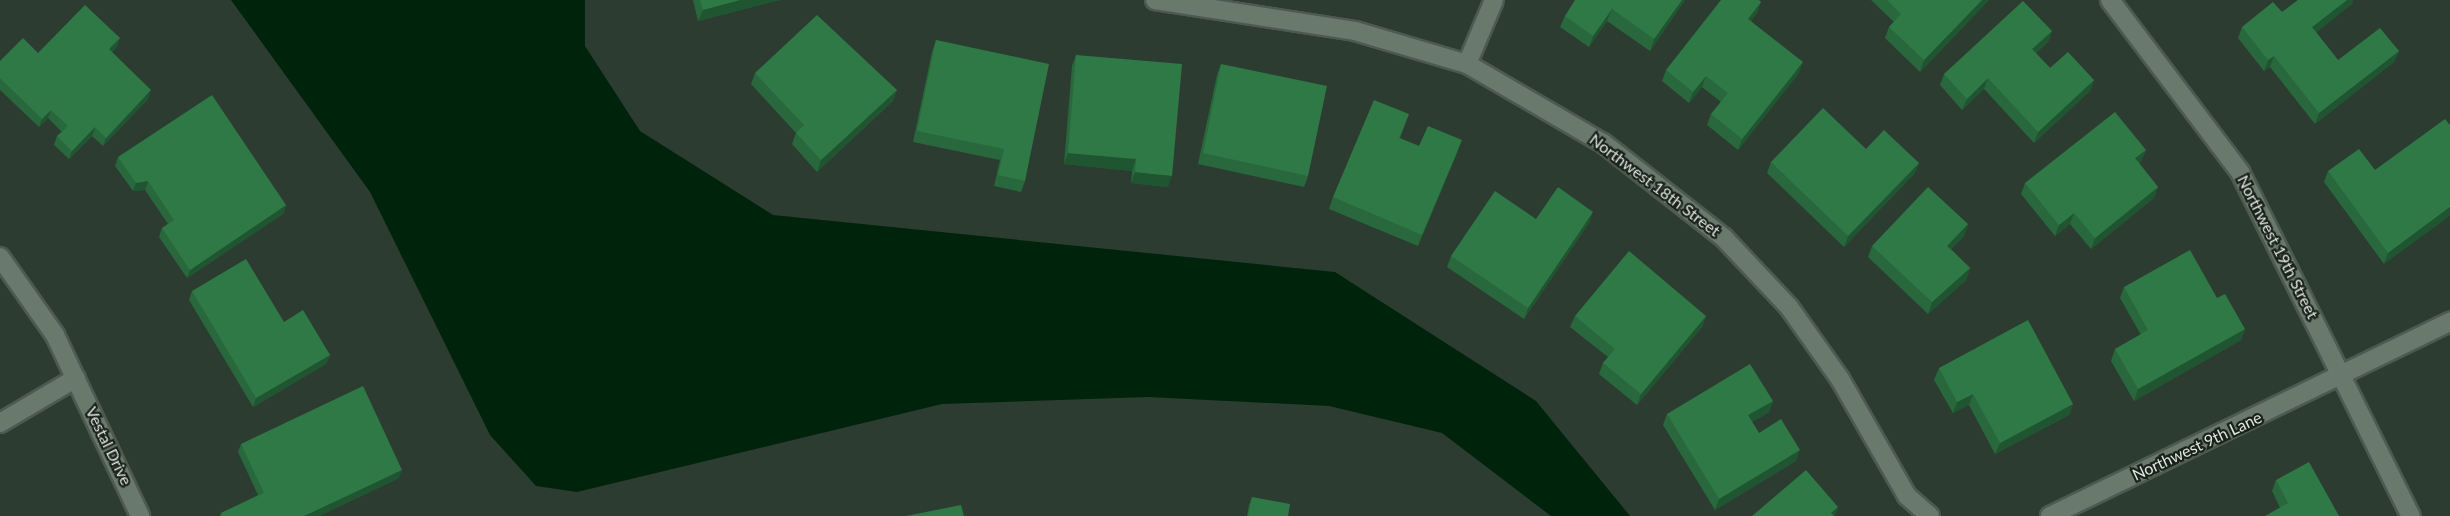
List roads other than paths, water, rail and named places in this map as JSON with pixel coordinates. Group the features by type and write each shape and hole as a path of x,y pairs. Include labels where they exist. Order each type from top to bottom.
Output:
{"street":[{"name":"Northwest 18th Street","path":"1155,0 1355,31 1467,64 1603,143 1724,238 1789,307 1840,380 1907,496 1930,516"},
{"path":"1467,64 1494,0"},
{"name":"Northwest 19th Street","path":"2110,0 2240,172 2344,377 2411,516"},
{"name":"Vestal Drive","path":"0,257 54,335 140,516"},
{"name":"Northwest 9th Lane","path":"2050,516 2344,377 2450,322"},
{"path":"0,423 76,378"}]}
